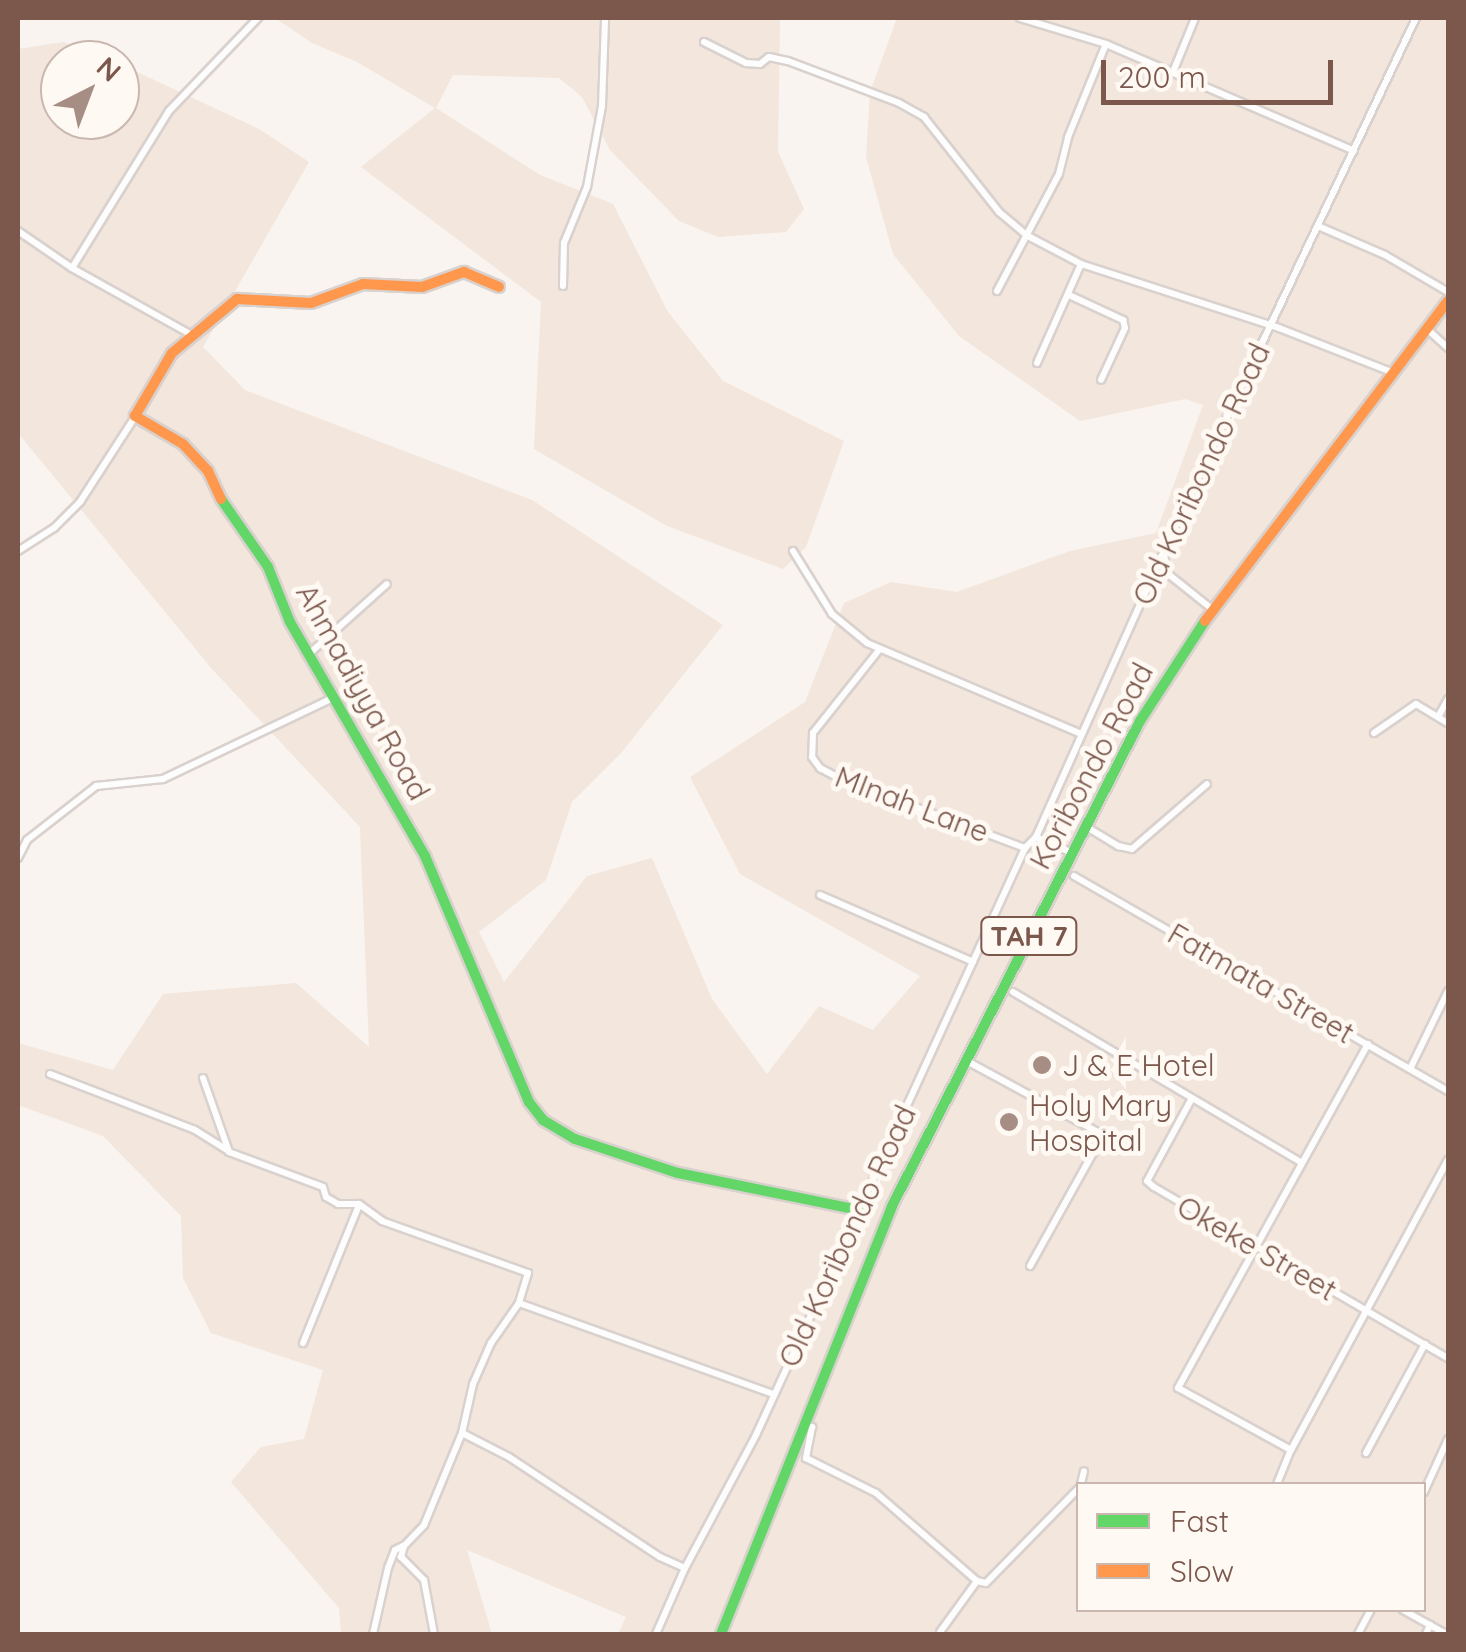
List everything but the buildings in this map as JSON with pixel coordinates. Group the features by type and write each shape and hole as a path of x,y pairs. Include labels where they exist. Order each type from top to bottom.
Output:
{"main road":[{"path":"135,416 172,353 190,334 238,298 270,304 311,303 363,284 422,286 464,272 499,287"},
{"name":"Koribondo Road","path":"721,1634 892,1206 1140,721 1213,610 1448,301"},
{"name":"Ahmadiyya Road","path":"135,416 183,444 208,472 227,512 268,566 290,622 390,788 425,856 529,1102 544,1120 575,1139 678,1173 859,1210"}],"street":[{"path":"72,268 169,110 258,18"},
{"path":"563,286 564,242 587,187 602,106 605,18"},
{"path":"1020,18 1106,44 1354,151"},
{"path":"1172,72 1195,18"},
{"name":"Old Koribondo Road","path":"656,1634 773,1394 1025,848 1036,837 1165,548 1416,18"},
{"path":"704,42 746,63 760,64 769,57 788,61 899,102 924,117 999,212 1026,235 1082,264 1391,372"},
{"path":"997,291 1060,174 1068,137 1106,44"},
{"path":"1318,226 1385,255 1448,292"},
{"path":"18,231 72,268 190,334"},
{"path":"1037,362 1082,264"},
{"path":"1069,295 1123,320 1125,328 1102,380"},
{"path":"1427,329 1448,348"},
{"path":"18,552 63,521 80,502 135,416"},
{"path":"1165,548 1166,574 1213,610"},
{"path":"793,552 832,614 852,633 879,650 1080,734"},
{"path":"310,654 387,584"},
{"name":"MInah Lane","path":"879,650 813,734 812,757 820,768 1025,848"},
{"path":"18,858 27,840 96,786 164,779 333,698"},
{"path":"1438,717 1448,698"},
{"path":"1374,733 1416,704 1448,724"},
{"path":"1084,825 1132,850 1207,784"},
{"path":"1036,837 1073,853"},
{"name":"Fatmata Street","path":"1074,876 1448,1091"},
{"path":"820,895 973,962"},
{"path":"1016,960 1028,967"},
{"path":"1410,1068 1448,991"},
{"path":"1013,992 1301,1162"},
{"path":"1291,1450 1178,1388 1253,1246 1368,1044"},
{"path":"964,1060 1103,1135 1030,1266"},
{"path":"50,1074 195,1130 229,1152 323,1186 326,1197 338,1204 359,1204 382,1221 528,1273 519,1303 491,1343 480,1378 473,1384 462,1432 424,1526 395,1550 373,1634"},
{"path":"203,1078 229,1152"},
{"name":"Okeke Street","path":"1191,1100 1147,1181 1448,1358"},
{"path":"1278,1482 1291,1450 1448,1160"},
{"path":"303,1343 359,1204"},
{"path":"519,1303 773,1394"},
{"path":"1366,1453 1424,1344"},
{"path":"803,1424 812,1427 806,1458 876,1494 978,1581 986,1583 1076,1491"},
{"path":"462,1432 508,1457 660,1557 685,1568"},
{"path":"1426,1488 1448,1439"},
{"path":"1081,1482 1084,1471"},
{"path":"404,1546 401,1557 424,1580 434,1634"},
{"path":"940,1632 978,1581"},
{"path":"1406,1612 1446,1634"},
{"path":"1426,1634 1430,1626"}],"shaded area":[{"path":"275,18 780,18 778,152 804,209 786,232 718,237 679,221 610,150 582,97 559,78 453,75 436,108 540,175 613,204 668,312 723,381 844,441 806,547 783,569 667,526 534,449 541,302 361,167 435,108 357,62 312,43"},
{"path":"897,18 1448,18 1448,1634 618,1634 626,1617 467,1550 492,1634 341,1634 339,1608 231,1482 261,1447 304,1439 323,1370 211,1333 183,1278 181,1216 103,1136 18,1105 18,1043 113,1070 163,994 296,983 369,1047 360,827 212,669 18,433 18,49 40,46 40,140 140,140 140,73 259,129 309,162 203,347 245,390 532,500 723,625 621,753 572,802 546,880 479,932 504,982 587,876 652,858 712,999 767,1074 819,1006 873,1030 920,976 740,874 690,777 805,702 844,603 891,582 957,592 1070,551 1156,533 1203,405 1185,399 1080,421 959,336 893,254 866,157 870,92"}],"traffic: fast":[{"path":"221,499 268,567 290,622 425,856 529,1102 543,1120 575,1139 678,1173 859,1210"},
{"path":"721,1634 892,1206 1140,721 1205,621"}],"traffic: slow":[{"path":"221,499 208,471 183,444 135,416 172,353 237,299 311,303 363,284 422,287 464,272 499,287"},
{"path":"1205,621 1448,301"}],"place":[{"name":"J & E Hotel","path":"1042,1065"},
{"name":"Holy Mary Hospital","path":"1009,1122"}]}
